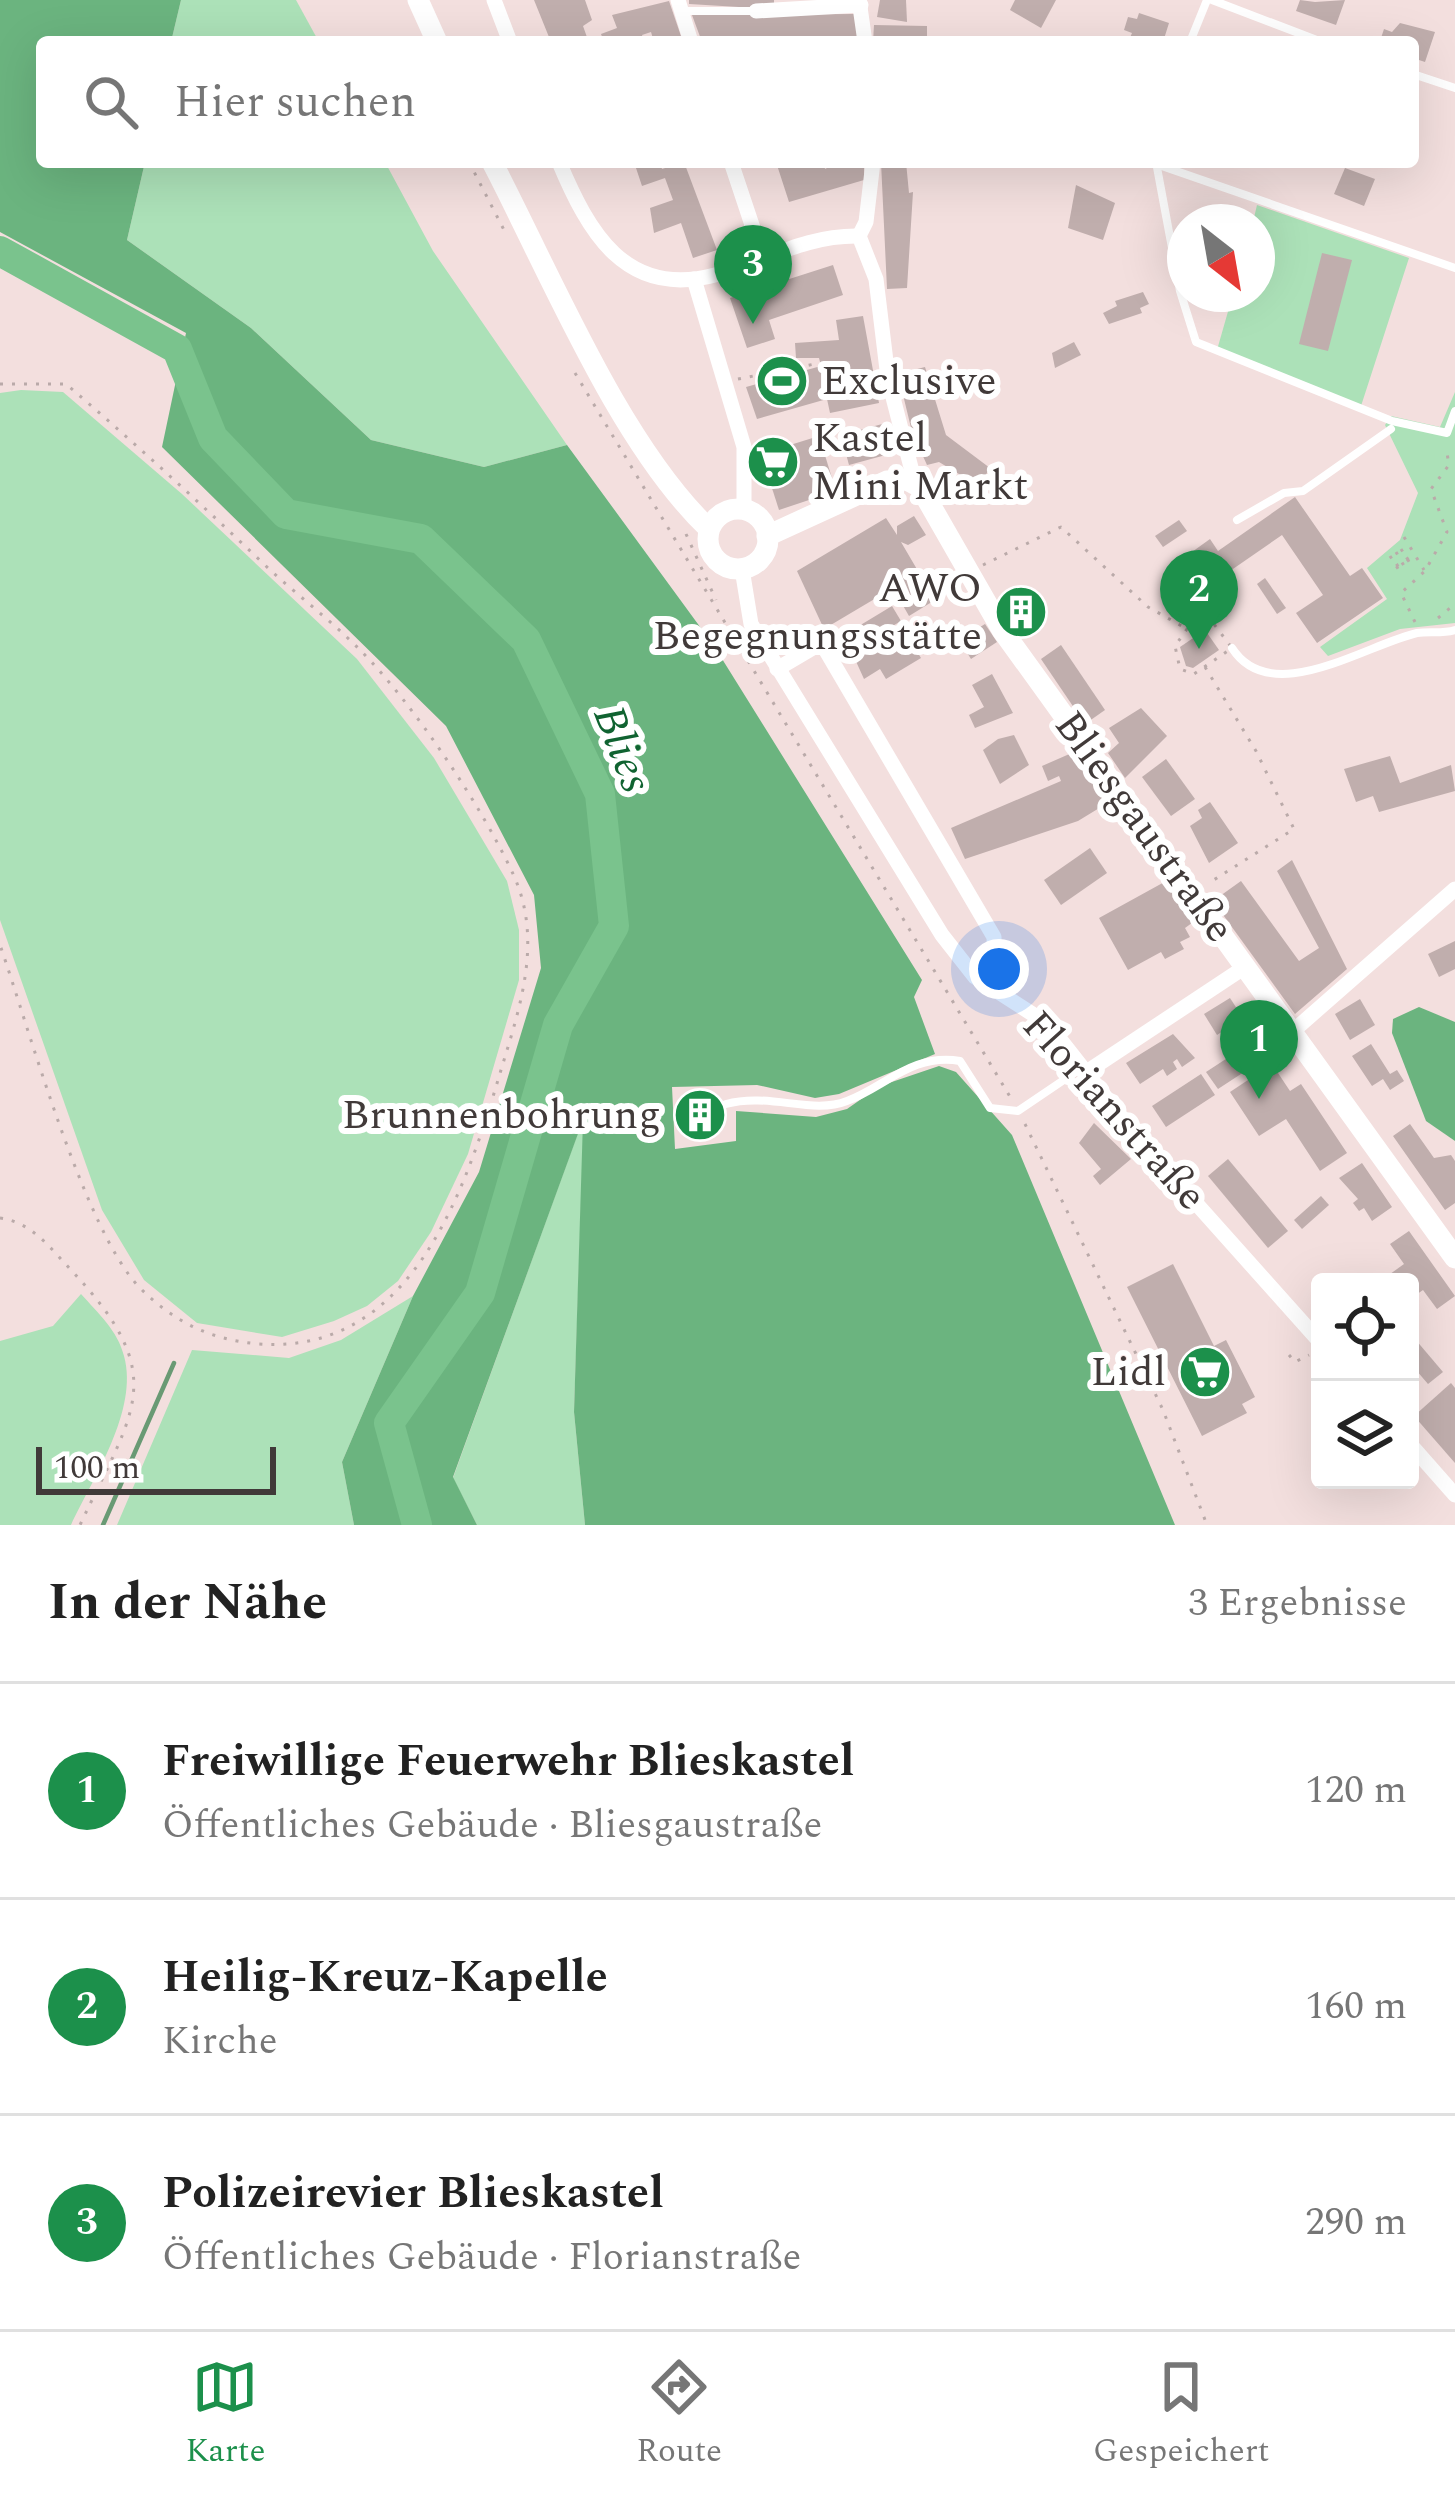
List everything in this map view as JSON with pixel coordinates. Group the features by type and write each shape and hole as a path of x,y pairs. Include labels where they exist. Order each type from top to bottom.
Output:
{"main road":[{"path":"418,0 434,36"},
{"path":"495,168 639,442 683,506 710,529"},
{"path":"767,536 896,478 915,483"},
{"name":"Bliesgaustraße","path":"915,483 1001,630 1455,1258"},
{"path":"868,491 902,493 929,505"},
{"path":"744,510 760,519 767,536 764,554 742,569 714,558 710,529 719,515 744,510"}],"street":[{"path":"494,0 508,36"},
{"path":"756,11 860,2 864,36"},
{"path":"680,6 690,36"},
{"path":"561,168 578,208 605,249 658,276 694,279 812,239 859,236 866,222 871,168"},
{"path":"732,168 763,258"},
{"name":"Bliesgaustraße","path":"859,236 876,278 886,366 915,483"},
{"path":"694,279 744,447 744,510"},
{"name":"Florianstraße","path":"742,569 751,624 942,935 975,977 1048,1024 1083,1071 1311,1332"},
{"path":"777,669 816,646 825,649 994,938 995,991"},
{"path":"1292,1032 1455,889"},
{"path":"1083,1071 1245,967"},
{"path":"1419,1454 1455,1496"}],"lane":[{"path":"1193,36 1209,0 1306,36"},
{"path":"680,6 756,11"},
{"path":"1419,76 1455,88"},
{"path":"1157,168 1180,291 1196,343 1392,425 1447,433 1455,411"},
{"path":"1170,168 1455,268"},
{"path":"1237,520 1284,493 1303,491 1392,425"},
{"path":"1232,648 1244,667 1268,675 1310,670 1421,632 1455,630"},
{"path":"726,1104 756,1096 820,1106 848,1101 877,1081 941,1058 960,1061 990,1108 1018,1111 1083,1071"}],"path":[{"path":"743,378 820,363"},
{"path":"0,384 66,384 188,488 364,653 441,753 515,878 528,929 527,981 476,1156 438,1236 404,1287 372,1313 283,1345 193,1330 138,1286 94,1214 0,945"},
{"path":"1447,433 1449,465 1431,489 1447,532 1455,535"},
{"path":"989,562 1061,527 1148,607 1187,628"},
{"path":"1447,532 1425,571 1400,593 1421,632 1455,604"},
{"path":"673,540 686,533 714,602 724,596"},
{"path":"1404,537 1425,571"},
{"path":"1395,553 1402,562 1407,571 1395,553"},
{"path":"1402,562 1415,554"},
{"path":"1207,615 1232,648 1194,674 1180,670 1174,660 1187,628 1207,615"},
{"path":"1192,893 1294,829 1256,751 1205,667"},
{"path":"815,766 1018,1111 1125,1324 1207,1525"},
{"path":"0,1218 26,1225 42,1240 119,1324 133,1354 135,1395 80,1525"},
{"path":"1289,1354 1295,1362 1303,1359"}],"green space":[{"path":"0,0 181,0 172,36 36,36 36,168 144,168 127,240 251,328 371,440 484,467 567,445 714,646 922,980 914,997 935,1054 839,1094 815,1098 757,1085 672,1087 675,1149 736,1141 736,1111 816,1117 847,1109 880,1086 939,1066 956,1072 1012,1135 1175,1525 585,1525 574,1412 583,1120 453,1477 477,1525 354,1525 342,1462 413,1296 479,1172 541,968 534,895 446,726 162,447 186,333 0,232"},
{"path":"181,0 296,0 316,36 172,36"},
{"path":"144,168 388,168 433,251 567,445 484,467 371,440 251,328 127,240"},
{"path":"1275,211 1409,258 1361,406 1217,350 1228,312 1275,312"},
{"path":"63,392 182,494 357,659 434,758 507,881 519,930 519,980 468,1154 431,1232 398,1281 367,1306 282,1337 197,1323 144,1280 102,1210 0,920 0,393"},
{"path":"1455,392 1455,623 1400,629 1328,656 1320,647 1387,599 1367,568 1400,540 1418,493 1385,425 1391,416 1440,427"},
{"path":"1419,1007 1455,1022 1455,1141 1426,1121 1392,1033 1393,1019"},
{"path":"584,1116 574,1412 585,1525 477,1525 453,1478"},
{"path":"81,1294 112,1330 124,1356 127,1377 120,1421 71,1525 0,1525 0,1341 53,1326"},
{"path":"413,1296 342,1462 354,1525 117,1525 192,1350 289,1358 341,1340"}],"building":[{"path":"534,0 585,0 592,20 583,26 587,36 549,36"},
{"path":"689,0 774,0 774,9 689,4"},
{"path":"880,0 906,0 907,22 877,17"},
{"path":"1015,0 1056,0 1041,28 1010,10"},
{"path":"1300,0 1345,0 1336,25 1296,11"},
{"path":"669,1 681,36 652,36 651,32 602,36 617,28 612,15"},
{"path":"1139,13 1169,23 1165,36 1131,36 1124,30 1128,17 1137,19"},
{"path":"856,14 860,36 700,36 692,15"},
{"path":"1400,23 1435,32 1425,62 1419,60 1419,36 1382,36 1384,29 1392,32"},
{"path":"874,25 927,26 927,36 873,36"},
{"path":"636,168 686,168 717,250 693,258 681,223 654,233 650,208 673,200 665,178 642,186"},
{"path":"778,168 864,168 864,180 789,202"},
{"path":"881,168 907,168 909,193 913,192 907,288 887,289"},
{"path":"1345,168 1375,179 1364,206 1334,194"},
{"path":"1076,185 1115,203 1103,240 1068,228"},
{"path":"1322,253 1352,260 1328,351 1299,344"},
{"path":"833,265 843,295 769,320 775,339 747,348 730,298"},
{"path":"1143,292 1149,304 1140,308 1142,313 1109,324 1103,313 1117,306 1115,301"},
{"path":"863,316 879,403 830,413 827,399 757,419 746,387 821,366 819,358 796,358 795,343 839,340 836,320"},
{"path":"1074,342 1081,355 1055,368 1052,353"},
{"path":"925,367 946,435 990,468 979,486 939,462 927,465 912,432 898,374"},
{"path":"886,423 893,453 849,465 841,435"},
{"path":"819,436 836,491 779,510 761,454"},
{"path":"1295,497 1350,576 1362,568 1383,598 1317,643 1296,613 1323,595 1282,535 1217,580 1220,586 1203,598 1178,562 1210,539 1218,551"},
{"path":"914,516 926,535 908,545 901,542 935,600 909,616 893,588 824,629 797,571 886,518 897,535 897,526"},
{"path":"1179,520 1187,531 1163,547 1155,536"},
{"path":"1265,578 1286,608 1277,614 1257,584"},
{"name":"AWO Begegnungsstätte","path":"1035,593 1041,602 1032,609 1036,615 1018,627 1004,606 1022,594 1026,600"},
{"path":"892,606 901,621 864,643 868,648 902,627 921,658 886,679 880,669 864,679 844,635"},
{"path":"985,624 997,642 971,659 959,640"},
{"path":"1205,630 1219,650 1193,668 1186,666 1180,647"},
{"path":"1061,645 1105,710 1085,724 1041,659"},
{"path":"992,674 1013,713 975,728 969,715 984,707 972,685"},
{"path":"1141,708 1167,736 1125,778 1108,753 1119,743 1109,728"},
{"path":"1014,735 1029,765 1000,784 983,750"},
{"path":"1074,752 1080,767 1088,764 1114,799 1078,821 965,859 951,828 1061,781 1059,776 1048,781 1042,766"},
{"path":"1390,756 1400,783 1451,765 1455,791 1379,812 1373,796 1356,802 1344,769"},
{"path":"1166,759 1195,799 1171,816 1142,777"},
{"path":"1210,802 1238,843 1209,863 1190,826 1202,818 1198,810"},
{"path":"1090,848 1107,873 1061,905 1044,880"},
{"path":"1292,860 1347,969 1295,1014 1213,901 1241,881 1299,961 1319,948 1277,871"},
{"path":"1168,880 1196,920 1185,928 1190,937 1180,942 1184,949 1165,959 1161,952 1128,970 1099,918"},
{"path":"1455,941 1455,969 1439,977 1428,954"},
{"path":"1230,998 1243,1018 1217,1035 1204,1014"},
{"path":"1360,999 1375,1025 1350,1040 1335,1014"},
{"path":"1173,1034 1195,1058 1182,1067 1177,1059 1173,1062 1177,1069 1167,1076 1163,1069 1140,1084 1126,1063"},
{"path":"1371,1044 1390,1074 1397,1070 1404,1081 1390,1090 1383,1079 1372,1086 1352,1056"},
{"path":"1232,1055 1244,1072 1218,1089 1206,1072"},
{"path":"1272,1064 1290,1091 1301,1084 1347,1153 1320,1171 1286,1119 1259,1136 1230,1092"},
{"path":"1201,1074 1215,1095 1166,1127 1152,1106"},
{"path":"1094,1123 1131,1159 1100,1185 1093,1176 1101,1169 1079,1143"},
{"path":"1410,1124 1434,1158 1451,1155 1455,1161 1455,1203 1445,1210 1393,1136"},
{"path":"1228,1159 1288,1231 1268,1248 1208,1176"},
{"path":"1362,1163 1392,1207 1372,1221 1364,1208 1359,1211 1353,1203 1358,1199 1339,1178"},
{"path":"1321,1196 1329,1205 1302,1229 1294,1220"},
{"path":"1409,1231 1455,1296 1437,1309 1423,1290 1419,1293 1419,1273 1392,1273 1404,1264 1390,1244"},
{"name":"Lidl","path":"1173,1264 1214,1346 1226,1340 1255,1397 1242,1404 1247,1413 1202,1436 1127,1287"},
{"path":"1419,1344 1443,1372 1428,1384 1419,1374"},
{"path":"1451,1383 1455,1388 1455,1463 1419,1422 1419,1412"}],"waterway":[{"name":"Blies","path":"0,251 177,349 213,438 286,514 421,539 526,640 600,794 614,926 558,1025 480,1293 389,1423 417,1525"},
{"path":"103,1525 174,1363"}],"place":[{"name":"Polizeirevier Blieskastel","path":"753,324"},
{"name":"Exclusive","path":"782,381"},
{"name":"Kastel Mini Markt","path":"773,462"},
{"name":"AWO Begegnungsstätte","path":"1021,612"},
{"name":"Heilig-Kreuz-Kapelle","path":"1199,649"},
{"name":"Freiwillige Feuerwehr Blieskastel","path":"1259,1099"},
{"name":"Brunnenbohrung","path":"700,1115"},
{"name":"Lidl","path":"1205,1372"}]}
